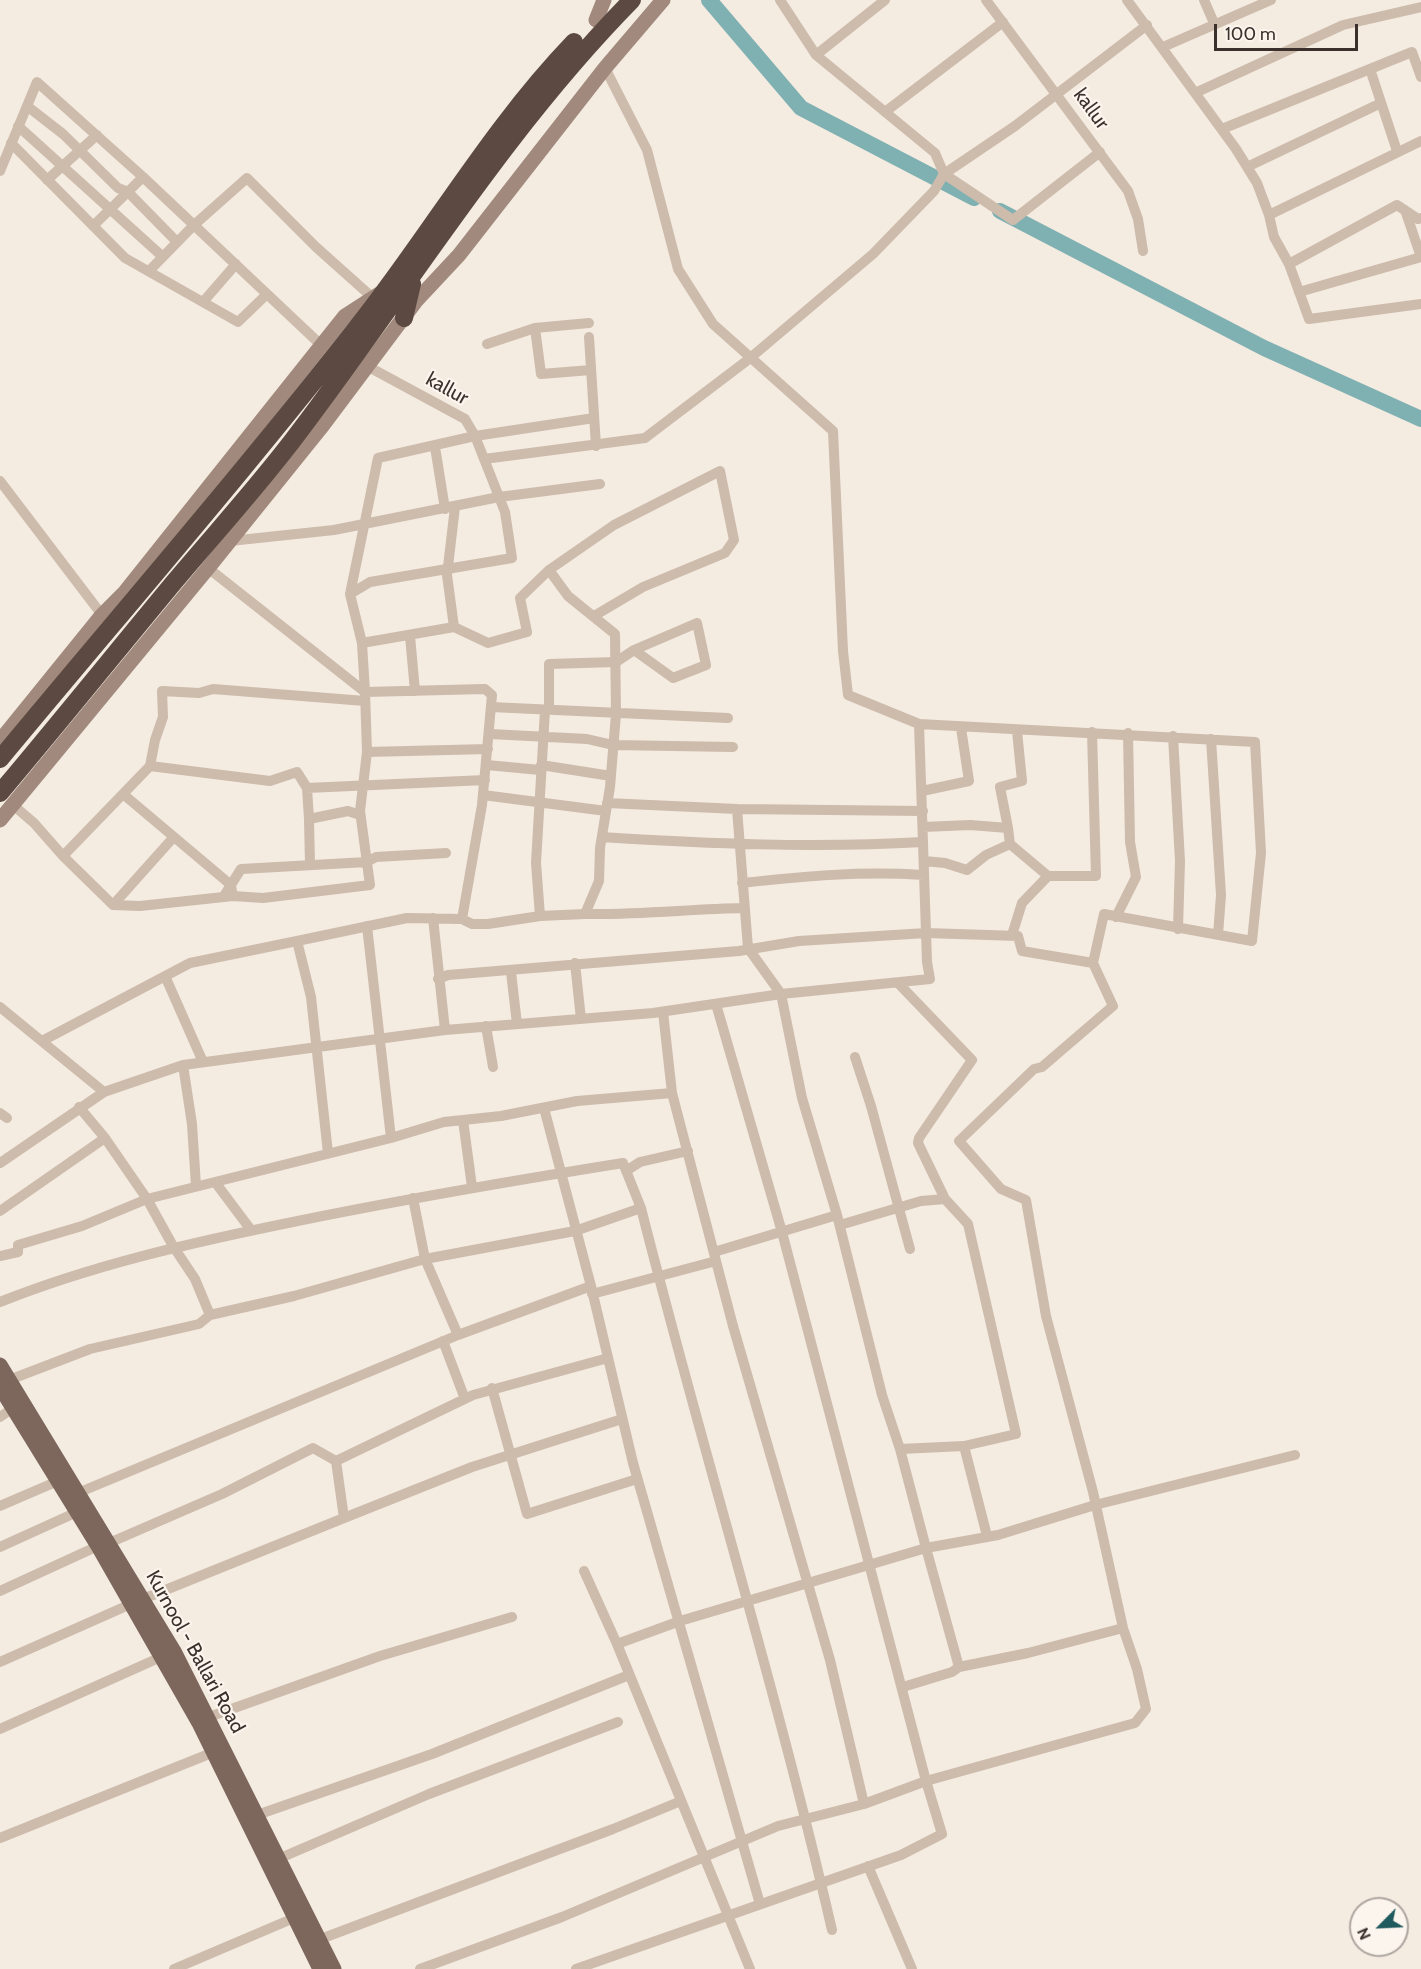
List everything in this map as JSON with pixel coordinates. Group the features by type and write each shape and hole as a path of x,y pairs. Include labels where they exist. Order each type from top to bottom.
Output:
{"highway":[{"path":"0,759 280,426 521,104 616,0"},
{"path":"6,799 298,434 413,277 452,217 539,103 591,42 632,0"},
{"path":"404,318 413,277"}],"main road":[{"name":"Kurnool - Ballari Road","path":"0,1365 13,1408 77,1512 103,1545 209,1717 334,1969"},
{"name":"Kurnool - Ballari Road","path":"5,1383 80,1492 103,1545"},
{"name":"Kurnool - Ballari Road","path":"137,1601 161,1658 214,1752 320,1969"}],"street":[{"path":"596,20 604,0"},
{"path":"780,0 816,55 935,153 944,174 1013,220 1100,152"},
{"path":"816,55 885,0"},
{"name":"kallur","path":"986,0 1128,191 1138,219 1143,251"},
{"path":"1127,0 1222,129 1257,183 1269,215 1274,237 1289,264 1309,319 1421,304"},
{"path":"1204,0 1215,23"},
{"path":"1163,47 1271,0"},
{"path":"0,820 6,799 208,568 404,318 459,255 605,68 662,1"},
{"path":"1195,93 1343,25 1421,7"},
{"path":"885,112 1003,22"},
{"path":"484,459 645,438 749,359 873,254 934,191 944,174 1147,25"},
{"path":"1222,129 1417,50 1421,77"},
{"path":"420,1969 562,1917 806,1817 864,1804 926,1781 1135,1723 1146,1709 1137,1670 1123,1628 1095,1505 1046,1316 1026,1200 1001,1189 959,1142 1034,1069 1042,1067 1113,1006 1093,963 1104,914 1252,941 1261,853 1255,742 1128,733 1017,731 919,724 848,695 843,651 833,431 749,359 713,324 678,269 647,150 605,68"},
{"path":"1370,69 1379,104 1397,151"},
{"path":"0,171 37,82 143,177 321,345"},
{"path":"1247,167 1379,104"},
{"path":"27,106 80,151 118,188 128,192 177,242"},
{"path":"18,126 162,257"},
{"path":"47,180 97,135"},
{"path":"1269,215 1421,141"},
{"path":"11,143 125,258 238,322 267,294"},
{"path":"93,226 143,177"},
{"path":"0,741 102,615 125,592 345,316 379,294 316,248 247,178 194,225 149,271"},
{"path":"1289,264 1397,205 1418,219 1421,218"},
{"path":"1299,292 1421,257 1405,210"},
{"path":"203,302 236,264"},
{"path":"487,344 535,328 589,323"},
{"path":"535,328 541,374 591,370"},
{"path":"589,337 596,446"},
{"name":"kallur","path":"367,366 465,419 475,436 505,512 512,558 447,571"},
{"path":"6,799 113,905 140,906 229,892 263,898 370,885 360,815 367,752 362,643 350,594 378,459 475,436 594,418"},
{"path":"435,447 450,508 447,571 454,627"},
{"path":"362,643 454,627 488,643 527,632 520,598 549,570 614,525 687,491 720,471 734,540 725,553 643,587 594,616"},
{"path":"0,481 102,615"},
{"path":"230,541 334,530 499,497 600,484"},
{"path":"208,568 365,696"},
{"path":"549,570 568,596 615,634 615,714 611,776 602,837 599,881 585,914"},
{"path":"350,594 370,582 447,571"},
{"path":"540,916 536,863 549,664 616,662 634,650 697,623 706,665 673,678 634,650"},
{"path":"410,636 415,691"},
{"path":"63,856 150,766 155,740 163,717 162,691 199,693 213,689 365,696 415,691 485,689 492,695 487,765 462,919"},
{"path":"491,707 728,718"},
{"path":"0,1163 104,1092 183,1065 445,1030 663,1012 781,994 899,984 930,979 926,933 919,724"},
{"path":"922,791 969,781 961,728"},
{"path":"1017,731 1022,781 1000,788 1010,844 1048,876 1096,876 1092,732"},
{"path":"1116,917 1136,877 1130,842 1128,733"},
{"path":"490,734 587,739 613,745 733,747"},
{"path":"1173,736 1180,861 1178,929"},
{"path":"1211,739 1221,895 1218,935"},
{"path":"367,752 488,749"},
{"path":"487,765 541,767 611,776"},
{"path":"150,766 270,781 297,772 307,788 310,865"},
{"path":"307,788 485,780"},
{"path":"123,794 229,892"},
{"path":"483,795 607,807 922,811"},
{"path":"737,809 748,948 781,994 802,1098 838,1220 882,1395 900,1449 959,1668"},
{"path":"309,819 348,811 360,815"},
{"path":"923,827 970,825 1008,828"},
{"path":"602,837 739,846 832,847 923,842"},
{"path":"113,905 172,839"},
{"path":"924,861 945,863 967,870 986,855 1010,844"},
{"path":"229,892 241,869 367,862 376,857 446,853"},
{"path":"742,884 829,873 924,875"},
{"path":"1012,936 1022,903 1048,876"},
{"path":"42,1041 190,963 407,918 462,919 472,924 488,924 540,916 639,915 671,909 744,908"},
{"path":"433,918 445,1030"},
{"path":"367,926 391,1138"},
{"path":"438,978 459,974 511,972 574,963 739,951 799,940 926,933 1018,936 1023,951 1093,963"},
{"path":"297,941 311,997 328,1153"},
{"path":"574,963 581,1019"},
{"path":"511,972 517,1024"},
{"path":"165,976 203,1062"},
{"path":"899,984 972,1060 919,1137 918,1143 945,1199 968,1224 1016,1434 964,1446 900,1449"},
{"path":"576,1969 901,1855 942,1834 926,1781 782,1232 716,1004"},
{"path":"0,1007 104,1092"},
{"path":"663,1012 672,1093 715,1257 830,1660 864,1804"},
{"path":"486,1026 493,1067"},
{"path":"855,1057 910,1249"},
{"path":"183,1065 192,1124 196,1186"},
{"path":"0,1256 18,1252 18,1245 82,1226 147,1199 391,1138 444,1122 577,1101 672,1093"},
{"path":"79,1107 105,1138 147,1199 173,1246 195,1279 210,1315"},
{"path":"544,1108 637,1479 680,1621 760,1904"},
{"path":"464,1120 472,1187"},
{"path":"0,1211 105,1138"},
{"path":"626,1171 640,1162 688,1151"},
{"path":"0,1302 44,1285 173,1246 472,1187 623,1163 641,1208 806,1817 832,1930"},
{"path":"215,1182 251,1230"},
{"path":"413,1198 425,1259 458,1335"},
{"path":"80,1492 458,1335 591,1290 658,1276 782,1232 899,1208 921,1201 945,1199"},
{"path":"5,1383 90,1348 199,1324 210,1315 294,1296 425,1259 499,1248 575,1231 641,1208"},
{"path":"442,1341 465,1399"},
{"path":"336,1461 492,1388 608,1358"},
{"path":"492,1388 527,1514 637,1479"},
{"path":"0,1417 13,1408"},
{"path":"0,1662 137,1601 344,1518 511,1454 622,1419"},
{"path":"964,1446 987,1536"},
{"path":"0,1591 222,1494 313,1448 336,1461"},
{"path":"617,1644 680,1621 808,1585 926,1548 987,1536 1095,1505 1295,1455"},
{"path":"336,1461 344,1518"},
{"path":"0,1506 58,1480"},
{"path":"0,1547 77,1512"},
{"path":"584,1571 617,1644 750,1969"},
{"path":"209,1717 380,1656 512,1617"},
{"path":"903,1687 959,1668 1123,1628"},
{"path":"0,1729 161,1658"},
{"path":"257,1815 432,1754 629,1675"},
{"path":"278,1859 429,1794 618,1722"},
{"path":"0,1838 214,1752"},
{"path":"318,1940 614,1829 681,1801"},
{"path":"868,1866 912,1969"},
{"path":"174,1969 294,1918"}],"waterway":[{"path":"709,0 801,108 974,198"},
{"path":"1000,211 1264,348 1421,419"}]}
